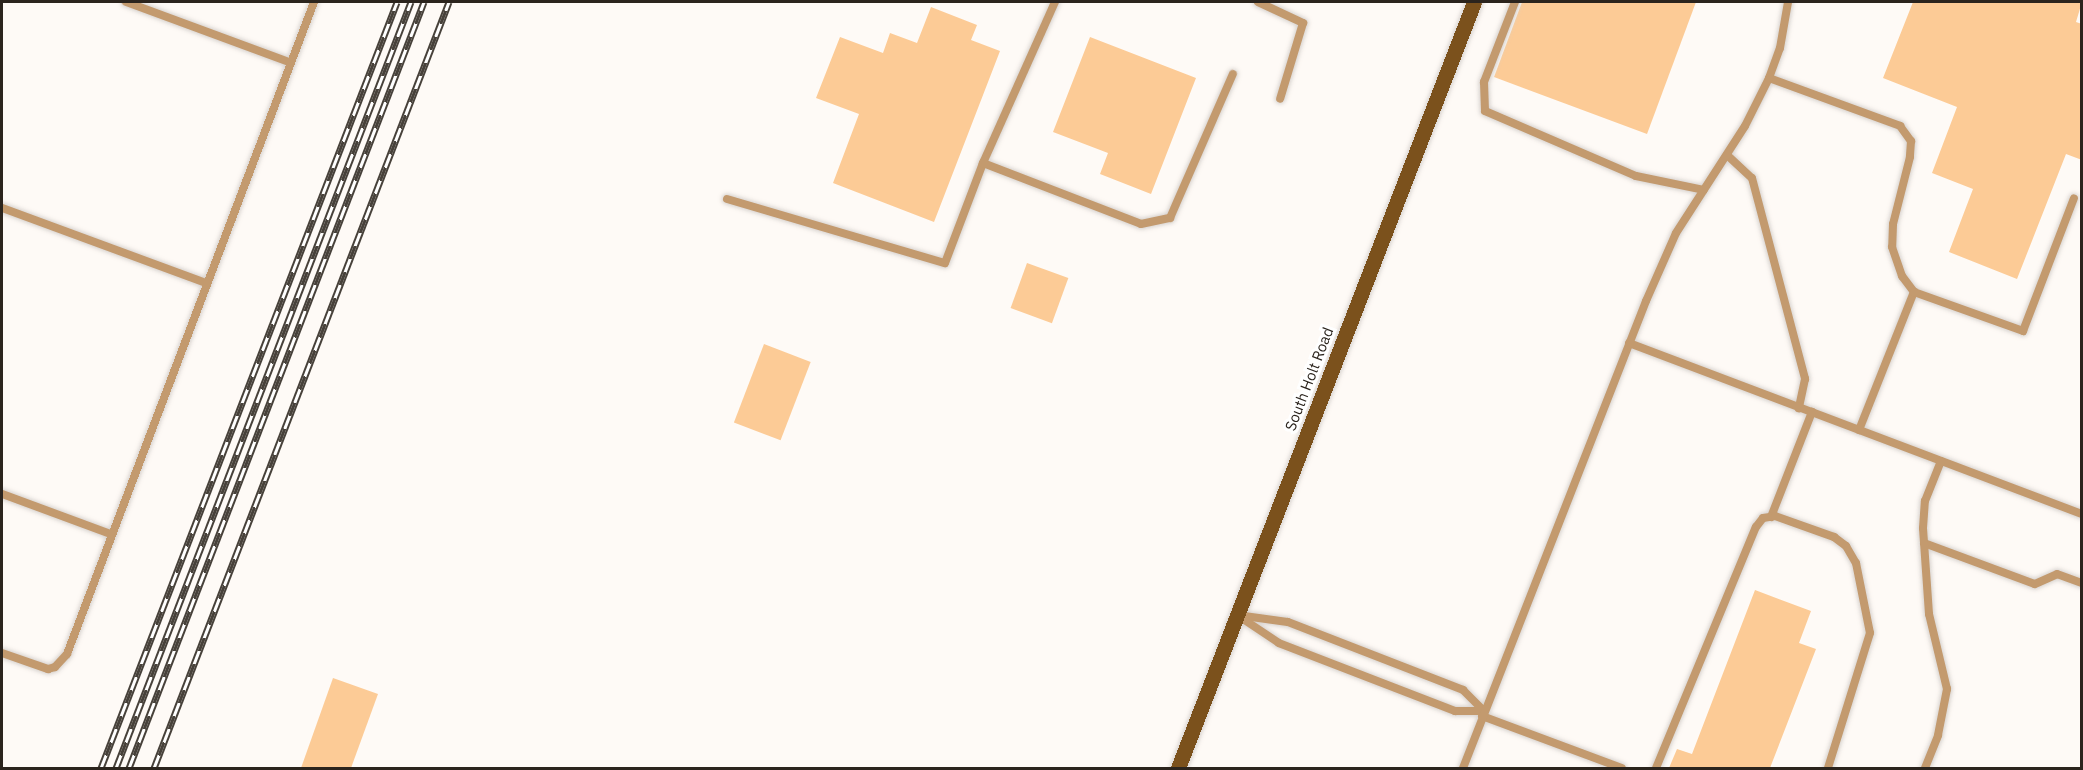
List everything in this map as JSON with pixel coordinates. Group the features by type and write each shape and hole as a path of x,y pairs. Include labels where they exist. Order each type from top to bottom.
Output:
{"main road":[{"name":"South Holt Road","path":"1178,768 1474,2"}],"lane":[{"path":"126,2 290,62"},
{"path":"2,653 48,669 62,661 67,654 314,2"},
{"path":"727,199 945,263 982,163 1055,2"},
{"path":"1258,2 1303,23 1280,99"},
{"path":"1515,2 1484,82 1485,111 1636,176 1704,190"},
{"path":"1463,768 1629,343 1676,233 1745,126 1769,78 1780,48 1788,2"},
{"path":"982,163 1141,224 1170,218 1233,74"},
{"path":"1769,78 1900,126 1911,141 1910,157 1893,224 1892,247 1902,276 1914,292 2023,331 2074,198"},
{"path":"1727,155 1752,178 1805,379 1799,408"},
{"path":"2,208 206,283"},
{"path":"1859,430 1914,292"},
{"path":"1629,343 2082,514"},
{"path":"1771,517 1812,412"},
{"path":"1925,768 1938,735 1947,689 1929,614 1924,543 1925,501 1941,461"},
{"path":"2,494 111,534"},
{"path":"1656,768 1756,527 1763,518 1771,517 1834,537 1846,546 1856,563 1870,633 1828,768"},
{"path":"1924,543 2036,584 2057,574 2082,583"},
{"path":"1237,615 1279,643 1455,711 1483,713 1622,768"},
{"path":"1237,615 1288,622 1463,690 1483,713"}],"building":[{"path":"1522,2 1696,2 1647,134 1494,77"},
{"path":"1913,2 2082,2 2076,22 2082,24 2082,160 2066,154 2017,279 1949,252 1973,189 1932,173 1957,107 1883,78"},
{"path":"931,7 977,25 971,40 1000,51 934,222 833,183 859,114 816,98 840,37 883,53 890,33 917,43"},
{"path":"1090,37 1196,78 1151,194 1100,174 1108,153 1053,132"},
{"path":"1027,263 1068,278 1052,323 1011,308"},
{"path":"764,344 811,362 781,440 734,422"},
{"path":"1755,590 1811,611 1799,643 1816,649 1770,768 1669,768 1677,749 1692,754"},
{"path":"333,678 378,694 351,768 301,768"}],"railway":[{"path":"101,768 397,2"},
{"path":"116,768 411,2"},
{"path":"129,768 424,2"},
{"path":"154,768 449,2"}]}
